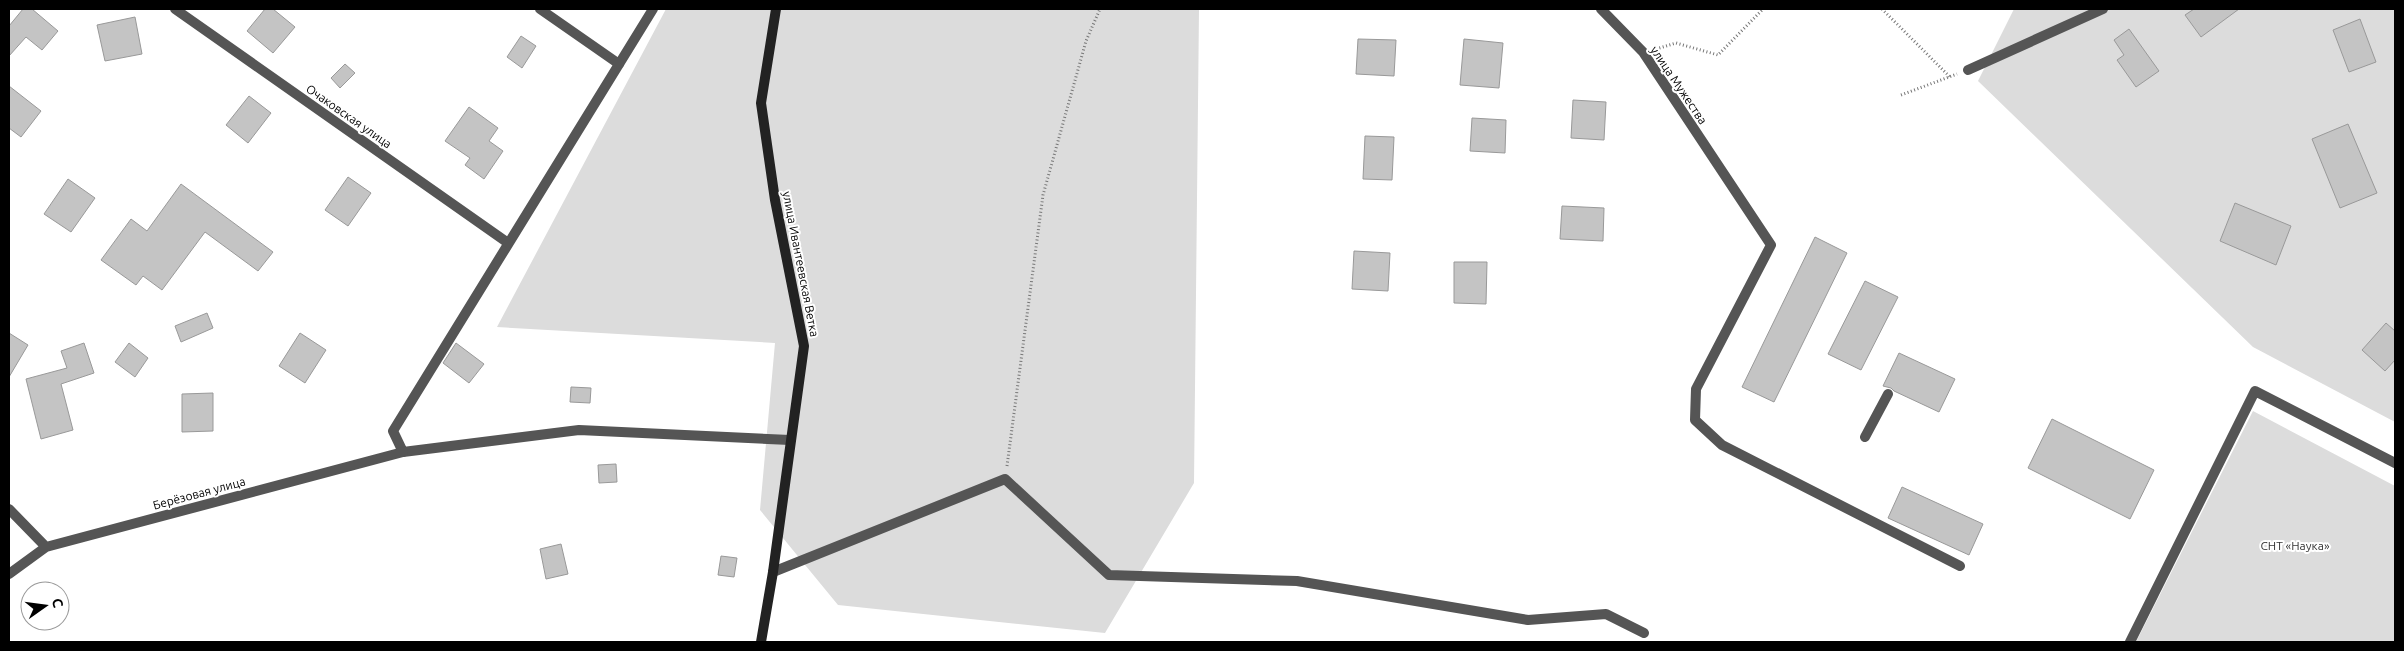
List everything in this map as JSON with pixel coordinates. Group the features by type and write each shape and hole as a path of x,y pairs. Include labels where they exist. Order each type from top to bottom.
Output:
{"main road":[{"name":"улица Ивантеевская Ветка","path":"761,642 773,572 804,346 774,200 761,103 776,9"}],"street":[{"name":"Очаковская улица","path":"175,9 508,243"},
{"path":"540,9 619,64"},
{"path":"403,452 393,431 653,9"},
{"name":"улица Мужества","path":"1601,9 1644,52 1770,246 1696,389 1695,420 1722,445 1960,566"},
{"path":"1968,70 2103,9"},
{"path":"2130,642 2255,391 2395,463"},
{"path":"1865,437 1888,394"},
{"name":"Берёзовая улица","path":"9,574 46,547 403,452 579,430 790,440"},
{"path":"773,572 1005,479 1109,575 1297,581 1528,620 1606,614 1644,634"},
{"path":"9,509 46,547"}],"path":[{"path":"1005,479 1043,195 1086,41 1100,9"},
{"path":"1644,52 1676,43 1718,55 1763,9"},
{"path":"1882,9 1950,77"},
{"path":"1902,95 1968,70"}],"green space":[{"path":"666,9 1199,9 1194,483 1105,633 838,605 760,510 775,343 497,327"},
{"path":"2014,9 2395,9 2395,422 2253,347 1978,81"},
{"name":"СНТ «Наука»","path":"2253,411 2395,486 2395,642 2136,642"}],"building":[{"path":"23,9 32,9 58,31 42,50 26,37 9,56 9,26"},
{"path":"265,9 273,9 295,27 273,53 247,31"},
{"path":"2194,9 2239,9 2201,37 2185,15"},
{"path":"135,17 142,54 105,61 97,25"},
{"path":"2360,19 2376,62 2349,72 2333,30"},
{"path":"2129,29 2159,71 2136,87 2117,60 2124,55 2114,40"},
{"path":"521,36 536,46 522,68 507,57"},
{"path":"1358,39 1396,40 1394,76 1356,74"},
{"path":"1464,39 1503,43 1499,88 1460,85"},
{"path":"345,64 355,73 340,88 331,78"},
{"path":"9,86 41,111 21,137 9,128"},
{"path":"249,96 271,113 248,143 226,125"},
{"path":"1573,100 1606,102 1604,140 1571,138"},
{"path":"469,107 498,128 489,141 503,151 484,179 465,165 470,158 445,141"},
{"path":"1472,118 1506,120 1505,153 1470,151"},
{"path":"2348,124 2377,193 2340,208 2312,139"},
{"path":"1365,136 1394,137 1392,180 1363,179"},
{"path":"348,177 371,193 348,226 325,210"},
{"path":"68,179 95,198 71,232 44,214"},
{"path":"181,184 273,252 258,271 205,232 162,290 143,276 136,285 101,260 131,219 147,231"},
{"path":"2235,203 2291,226 2276,265 2220,241"},
{"path":"1562,206 1604,208 1603,241 1560,239"},
{"path":"1815,237 1847,253 1774,402 1742,387"},
{"path":"1354,251 1390,253 1388,291 1352,289"},
{"path":"1454,262 1487,262 1486,304 1454,303"},
{"path":"1865,281 1898,297 1861,370 1828,354"},
{"path":"207,313 213,328 181,342 175,326"},
{"path":"2386,323 2395,331 2395,360 2385,371 2362,350"},
{"path":"9,333 28,345 9,377"},
{"path":"300,333 326,350 305,383 279,366"},
{"path":"84,343 94,373 61,384 73,430 41,439 26,379 67,368 61,351"},
{"path":"129,343 148,358 135,377 115,362"},
{"path":"456,343 484,364 469,383 443,363"},
{"path":"1899,353 1955,379 1939,412 1891,388 1883,386"},
{"path":"571,387 591,388 590,403 570,402"},
{"path":"213,393 213,431 182,432 182,394"},
{"path":"2052,419 2154,470 2130,519 2028,468"},
{"path":"616,464 617,482 599,483 598,465"},
{"path":"1902,487 1983,524 1969,555 1888,518"},
{"path":"561,544 568,574 546,579 540,549"},
{"path":"721,556 737,558 734,577 718,575"}]}
